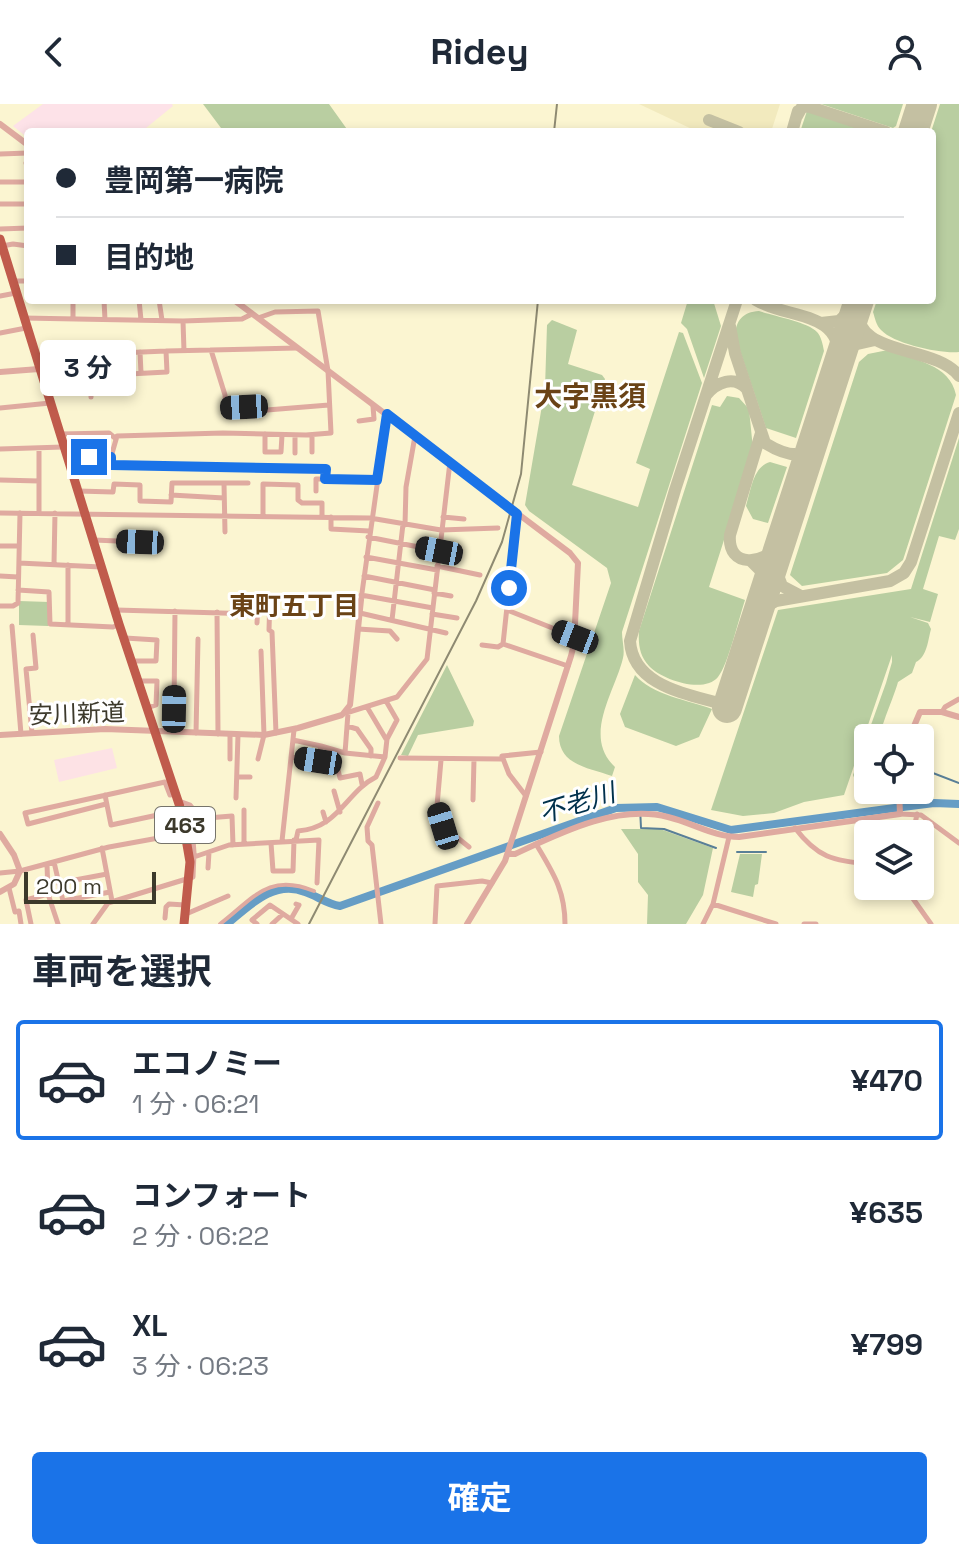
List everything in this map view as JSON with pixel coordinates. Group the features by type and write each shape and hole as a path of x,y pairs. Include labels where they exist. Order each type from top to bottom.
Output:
{"highway":[{"name":"463","path":"2,250 187,833 189,879 185,914"}],"street":[{"path":"0,124 24,142"},
{"path":"0,154 24,153"},
{"path":"0,182 24,182"},
{"path":"0,204 24,204"},
{"path":"0,229 24,228"},
{"path":"2,250 13,244 24,245"},
{"path":"12,281 24,281"},
{"path":"0,296 16,293"},
{"path":"73,304 73,319"},
{"path":"104,304 105,320"},
{"path":"139,304 141,320"},
{"path":"160,304 162,320"},
{"path":"239,304 576,559 579,570 575,637 568,666 508,852 467,924"},
{"path":"0,333 25,323 73,319 183,321 318,311 328,371 331,433 115,438 109,433 60,434"},
{"path":"183,321 184,351"},
{"path":"119,353 298,348"},
{"path":"211,350 226,408 261,406 267,410 329,405"},
{"path":"91,397 91,376 167,372 166,351"},
{"path":"140,352 141,373"},
{"path":"0,372 39,369"},
{"path":"45,387 91,386"},
{"path":"0,408 50,403"},
{"path":"359,421 374,419 373,405"},
{"path":"345,753 368,534 387,414"},
{"path":"265,434 265,452 281,452 282,435"},
{"path":"295,435 295,453"},
{"path":"312,435 312,452"},
{"path":"388,630 395,601 406,487 415,436"},
{"path":"115,438 111,465 326,469 325,479"},
{"path":"0,449 39,448 111,457"},
{"path":"39,448 39,513"},
{"path":"347,713 386,701 404,691 427,659 450,462"},
{"path":"316,491 316,479 377,480"},
{"path":"0,480 39,481"},
{"path":"142,501 171,502 172,483 248,483"},
{"path":"224,483 225,532"},
{"path":"77,491 113,492 114,484 140,485 141,513"},
{"path":"263,516 263,484 298,485 298,500 302,503 322,503 322,517"},
{"path":"171,495 224,498"},
{"path":"0,513 370,518 441,530 498,528"},
{"path":"0,606 16,605 20,513"},
{"path":"54,564 55,513"},
{"path":"503,644 517,514"},
{"path":"331,517 331,529 368,534 439,551"},
{"path":"443,517 464,519"},
{"path":"93,540 140,542"},
{"path":"0,546 19,546"},
{"path":"366,557 480,575"},
{"path":"19,563 101,567"},
{"path":"68,565 68,625"},
{"path":"0,576 18,577"},
{"path":"364,576 451,596"},
{"path":"18,590 49,592 50,624 113,627 119,624"},
{"path":"270,596 269,630 272,632 276,733"},
{"path":"361,598 395,601 457,618"},
{"path":"257,623 258,602"},
{"path":"115,609 258,614"},
{"path":"507,610 575,637"},
{"path":"174,709 175,611"},
{"path":"217,612 218,734"},
{"path":"360,613 446,633"},
{"path":"12,626 21,734"},
{"path":"358,629 388,630 397,639"},
{"path":"32,733 26,669 36,668 33,635"},
{"path":"124,638 157,640 156,661 131,661"},
{"path":"196,733 198,639"},
{"path":"482,645 498,647 503,644 568,666"},
{"path":"258,759 264,735 261,653 273,655"},
{"path":"138,681 157,681 156,705 147,708"},
{"path":"942,712 959,699"},
{"path":"271,843 273,871 293,871 298,831 326,822 340,812 363,785 376,777 385,757 387,739 397,720 386,701"},
{"path":"367,707 387,739"},
{"path":"915,724 920,712 942,712 959,717"},
{"name":"安川新道","path":"0,735 81,730 264,735 294,730 347,713"},
{"path":"347,726 357,729 371,749 371,756"},
{"path":"282,841 294,730"},
{"path":"230,759 234,735"},
{"path":"234,735 236,798"},
{"path":"293,740 345,753 385,757"},
{"path":"291,757 318,761 321,746"},
{"path":"400,758 502,759 502,756 541,752"},
{"path":"473,800 474,759"},
{"path":"502,759 526,796"},
{"path":"441,760 437,806 443,826 469,847"},
{"path":"338,770 340,778 360,774 363,785"},
{"path":"237,777 250,777"},
{"path":"93,924 112,901 193,877 193,807 178,802 170,795 165,782 25,813 28,824 106,804"},
{"path":"334,791 340,812"},
{"path":"105,795 111,825 178,802"},
{"path":"378,803 367,827 381,924"},
{"path":"899,804 899,810"},
{"path":"244,810 244,844"},
{"path":"508,852 515,854 608,818 633,814 667,816 729,837 899,810 917,814 959,843"},
{"path":"323,812 326,822"},
{"path":"916,820 917,814"},
{"path":"195,819 232,816 233,845"},
{"path":"795,828 810,848 833,860 854,862"},
{"path":"0,873 20,871 102,848 187,833"},
{"path":"0,834 20,871 17,880 0,892"},
{"path":"703,924 713,904 729,837"},
{"path":"194,857 233,845 319,840 317,883"},
{"path":"536,844 561,887 565,924"},
{"path":"102,848 112,901"},
{"path":"208,868 209,852"},
{"path":"54,862 63,901 110,892"},
{"path":"47,864 48,894 58,924"},
{"path":"59,883 107,874"},
{"path":"435,924 437,886 482,881 492,883"},
{"path":"220,924 260,890 295,884 314,891"},
{"path":"9,888 21,924"},
{"path":"31,924 26,900 48,894"},
{"path":"165,918 169,904 185,914 228,896"},
{"path":"914,900 931,924"},
{"path":"291,919 299,905 296,904"},
{"path":"713,904 776,924"},
{"path":"257,924 252,920 270,905 298,924"},
{"path":"272,924 283,914"},
{"path":"804,924 816,924"}],"shaded area":[{"path":"43,104 173,106 146,128 24,128 24,135 13,126"},
{"path":"639,104 780,104 772,128 690,128"},
{"path":"112,748 117,768 59,782 54,760"}],"green space":[{"path":"203,104 329,104 346,128 221,128"},
{"path":"821,104 903,104 893,128"},
{"path":"940,104 959,104 959,352 930,350 896,340 879,328 873,312 876,304 936,304 936,128 932,128"},
{"path":"807,111 860,128 801,128"},
{"path":"687,304 714,304 721,326 704,378 687,329 681,323"},
{"path":"759,311 812,328 822,343 824,351 796,438 766,428 735,336 741,318"},
{"path":"552,320 577,330 568,364 602,375 605,379 572,485 638,507 650,469 636,463 679,332 683,333 702,383 622,632 623,658 601,728 601,742 615,767 612,776 570,759 560,746 559,736 611,583 607,568 525,505 545,388 547,325"},
{"path":"888,350 939,370 946,376 956,395 903,560 887,573 802,586 790,575 859,362 868,354"},
{"path":"727,396 739,398 749,409 753,449 709,587 745,600 722,671 712,682 693,685 663,676 649,666 640,650 639,631 712,405 720,407"},
{"path":"959,438 959,529 955,540 939,536 923,589 938,594 930,622 910,617 928,623 931,629 928,643 912,673 898,682 883,724 871,724 892,655 868,724 854,724 854,766 844,795 804,802 774,813 743,816 711,810 778,610 911,589"},
{"path":"770,462 787,467 768,523 753,519 746,506 756,474"},
{"path":"19,601 49,602 48,626 19,625"},
{"path":"447,665 474,721 473,726 418,735 408,756 401,755"},
{"path":"635,675 661,692 712,709 699,737 676,746 625,727 620,714"},
{"path":"621,829 660,829 713,848 703,895 686,924 647,924 648,895 638,882 638,854"},
{"path":"740,854 762,854 753,897 731,892"}],"waterway":[{"path":"934,773 959,783"},
{"name":"不老川","path":"227,924 272,892 294,889 340,906 616,808 657,807 731,830 934,803 959,804"},
{"path":"640,807 641,828 664,829 716,848"},
{"path":"737,852 766,852"}],"taxiway":[{"path":"797,116 802,107 807,106 874,128"},
{"path":"793,128 798,111"},
{"path":"709,120 729,128"},
{"path":"728,706 682,693 653,679 641,669 630,641 736,304"},
{"path":"765,304 821,324 831,332 837,343 840,359"},
{"path":"821,323 839,321 857,304"},
{"path":"858,304 859,321 867,333 880,342 947,366 959,376"},
{"path":"730,326 735,353 765,443 794,454 811,449"},
{"path":"840,359 853,345 875,340"},
{"path":"706,395 715,387 731,381 747,389"},
{"path":"757,616 776,601 890,581 904,573 911,562 959,413"},
{"path":"761,433 730,535 731,546 734,554 748,560 765,556 780,544"},
{"path":"794,454 801,459 804,470"},
{"path":"751,561 761,571 766,588"},
{"path":"774,565 782,586 801,596"}],"runway":[{"path":"914,128 922,104"},
{"path":"727,708 858,304"}],"railway":[{"path":"554,128 557,104"},
{"path":"309,924 476,601 502,542 521,474 538,304"}],"district":[{"name":"大字黒須","path":"590,396"},
{"name":"東町五丁目","path":"294,606"}],"route":[{"path":"89,457 111,457 111,465 326,469 325,479 377,480 387,414 517,514 509,588"}]}
